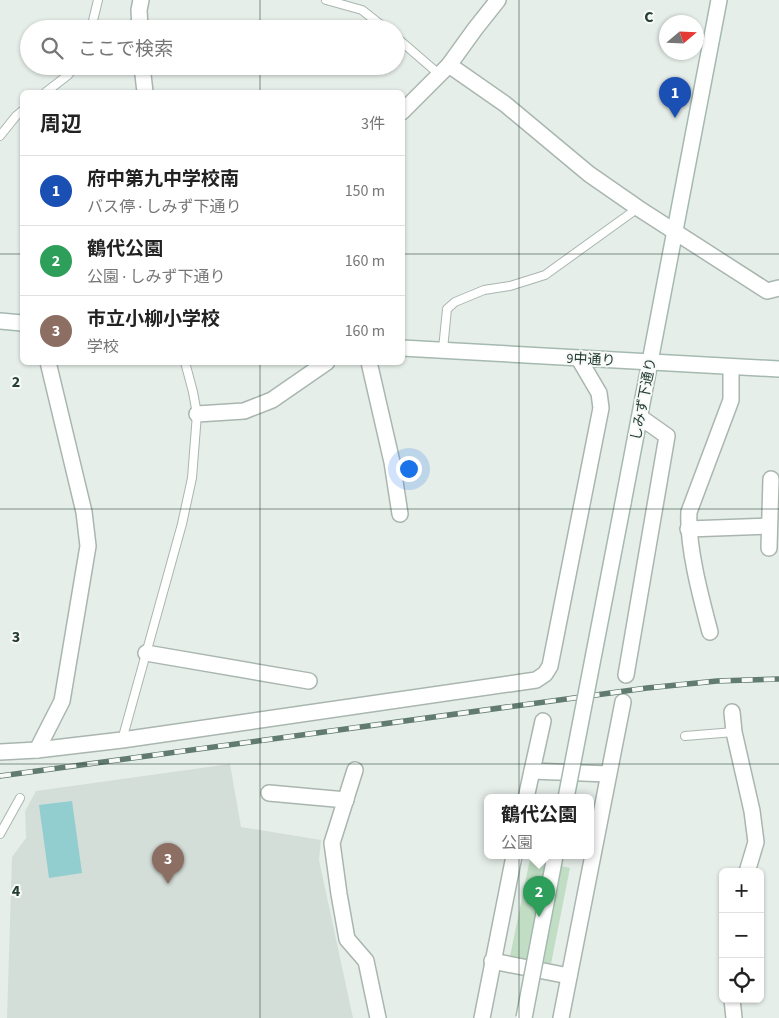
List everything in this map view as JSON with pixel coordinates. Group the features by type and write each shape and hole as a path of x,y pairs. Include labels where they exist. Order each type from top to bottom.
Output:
{"street":[{"path":"140,20 141,0"},
{"path":"405,109 445,70 498,0"},
{"name":"しみず下通り","path":"567,794 719,0"},
{"path":"445,70 505,104 589,174 638,208 767,291 779,288"},
{"path":"143,75 145,90"},
{"path":"0,321 20,323"},
{"name":"9中通り","path":"405,348 579,359 779,368"},
{"path":"0,752 37,750 122,740 536,680 545,674 550,666 601,408 599,393 579,359"},
{"path":"37,750 62,701 88,546 84,512 49,365"},
{"path":"197,414 244,411 272,400 323,365"},
{"path":"370,365 392,462 400,514"},
{"path":"710,632 703,608 688,529 689,512 730,400 731,367"},
{"path":"626,674 667,436 640,417"},
{"path":"769,548 771,479"},
{"path":"688,529 769,526"},
{"path":"146,653 309,681"},
{"path":"594,847 623,702"},
{"path":"732,712 734,732 752,811 756,842 748,868"},
{"path":"527,794 543,721"},
{"path":"355,770 332,843 347,939 366,961 378,1018"},
{"path":"532,771 608,774"},
{"path":"269,794 346,800"},
{"path":"482,1018 513,859"},
{"path":"524,1018 554,859"},
{"path":"560,1018 592,859"},
{"path":"492,961 569,976"},
{"path":"732,1003 734,1018"}],"lane":[{"path":"93,20 98,0"},
{"path":"326,0 362,10 375,20"},
{"path":"405,43 445,70"},
{"path":"49,90 68,75"},
{"path":"0,136 20,113"},
{"path":"443,350 447,310 455,302 484,290 510,286 546,275 638,208"},
{"path":"122,740 182,524 192,478 197,414 186,365"},
{"path":"685,736 734,732"},
{"path":"0,834 20,798"}],"shaded area":[{"path":"230,764 241,827 321,840 319,860 353,1018 7,1018 12,857 26,838 25,811 36,791"}],"green space":[{"path":"530,859 570,868 549,974 508,966"}],"water":[{"path":"72,801 82,873 49,878 39,805"}],"railway":[{"path":"0,776 647,688 717,681 779,679"}],"place":[{"name":"府中第九中学校南","path":"675,118"},
{"name":"市立小柳小学校","path":"168,884"},
{"name":"鶴代公園","path":"539,917"}]}
